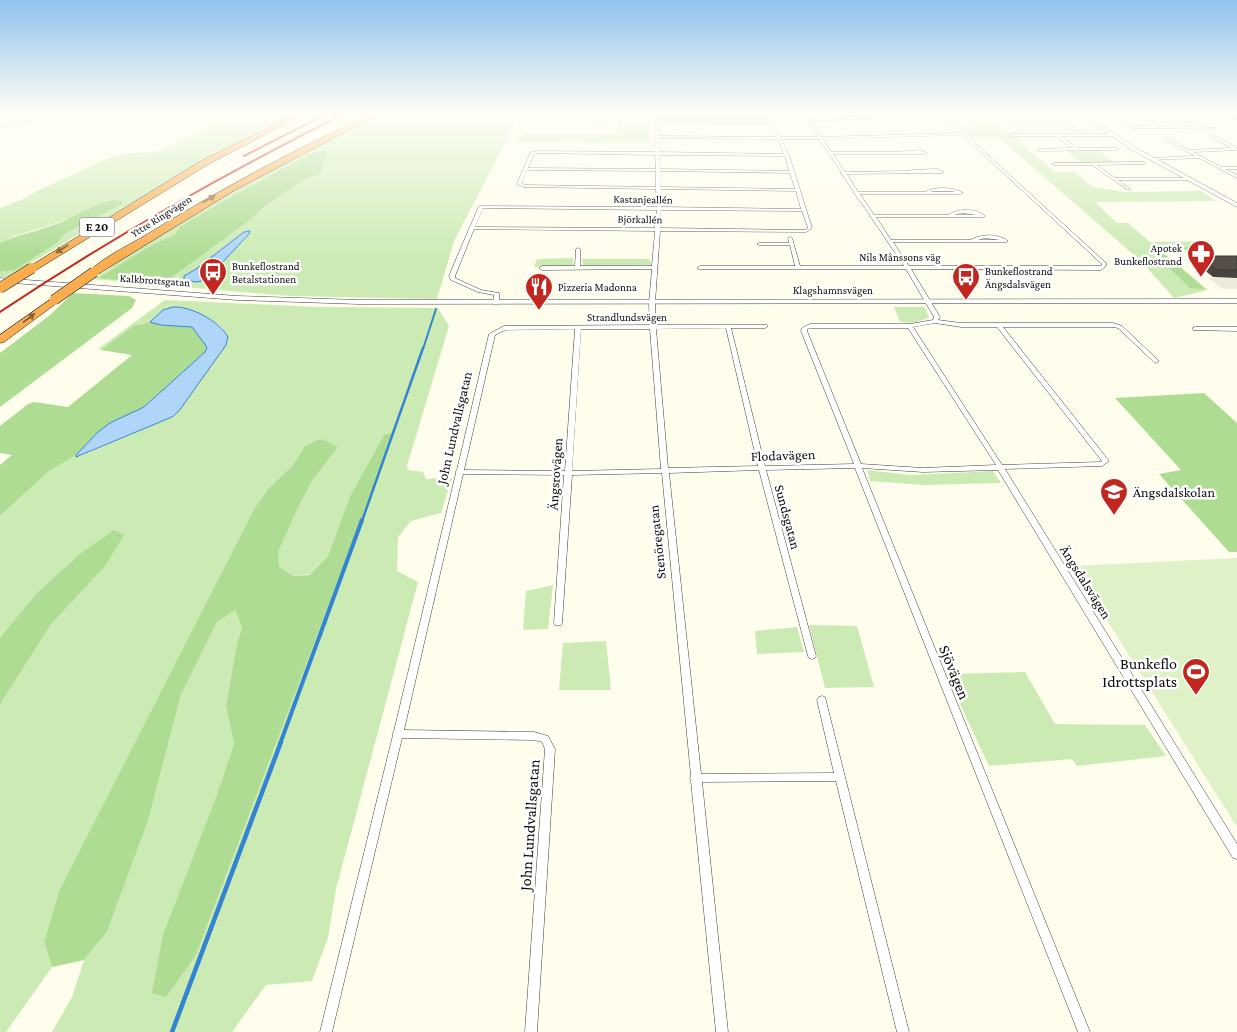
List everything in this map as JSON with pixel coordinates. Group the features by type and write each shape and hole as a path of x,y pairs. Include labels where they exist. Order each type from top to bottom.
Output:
{"highway":[{"name":"Yttre Ringvägen","path":"0,288 206,162"},
{"name":"Yttre Ringvägen","path":"1,339 94,272 154,233 229,188 277,162"}],"street":[{"path":"528,162 519,184 524,186 798,190"},
{"name":"Stenöregatan","path":"658,162 659,208 652,303 653,328 695,778 722,1032"},
{"path":"789,162 804,210"},
{"path":"835,162 907,267 937,317 935,321"},
{"name":"Nils Månssons väg","path":"700,268 1101,268 1104,266 994,162"},
{"path":"1054,164 1114,162"},
{"path":"1122,162 1144,163"},
{"path":"1157,162 1237,205"},
{"path":"1209,162 1237,176"},
{"path":"1093,163 1128,189"},
{"path":"526,168 792,172"},
{"path":"1221,168 1237,168"},
{"path":"842,173 937,170 942,172 918,173 911,171"},
{"path":"1115,179 1191,179"},
{"path":"856,193 927,192 931,190 954,190 960,192 933,194 927,192"},
{"name":"Kastanjeallén","path":"471,228 481,207 804,210"},
{"name":"Björkallén","path":"471,228 809,230 804,210"},
{"path":"871,216 950,214 953,212 976,212 983,216 956,217 950,214"},
{"path":"471,228 452,276 453,279 480,291 497,294 496,303"},
{"path":"889,242 1006,241 999,237 972,240"},
{"path":"790,238 798,267"},
{"path":"759,244 792,244"},
{"path":"577,268 578,249"},
{"path":"542,268 654,267"},
{"name":"Kalkbrottsgatan","path":"0,280 266,299 429,303"},
{"name":"Klagshamnsvägen","path":"429,303 1237,302"},
{"path":"910,326 935,321 956,325 999,326 1114,325 1120,327 1156,361"},
{"name":"Sundsgatan","path":"728,326 762,469 812,656"},
{"name":"Strandlundsvägen","path":"492,334 504,328 765,326"},
{"name":"Sjövägen","path":"910,326 810,326 805,328 804,331 1084,1032"},
{"name":"Ängsdalsvägen","path":"910,326 1000,467 1237,854"},
{"name":"Flodavägen","path":"459,472 568,473 858,466 922,470 1096,465 1106,461 999,326"},
{"name":"Ängsrovägen","path":"558,623 578,328"},
{"path":"1195,329 1237,329"},
{"name":"John Lundvallsgatan","path":"326,1032 425,623 492,334"},
{"path":"822,700 904,1032"},
{"name":"John Lundvallsgatan","path":"397,734 534,736 545,739 550,749 532,1032"},
{"path":"695,778 840,777"}],"green space":[{"path":"100,162 201,162 7,277 0,277 0,272 15,270 57,243 66,233 122,201 113,200 57,223 15,236 0,243 0,208 26,198"},
{"path":"286,162 495,162 454,241 437,299 289,296 93,279 163,233"},
{"path":"295,162 324,162 321,168 322,173 302,181 266,205 247,222 172,277 138,282 99,278 152,245 174,235 180,227"},
{"path":"1027,162 1044,162 1055,172 1075,172 1093,187 1126,192 1202,191 1215,201 1095,202 1117,223 1128,223 1150,242 1209,241 1214,247 1163,252 1208,290 1174,298 1141,261"},
{"path":"113,200 122,201 122,204 66,233 57,243 15,270 0,272 0,243 59,223 92,207"},
{"path":"1201,243 1209,243 1212,246 1162,252 1205,289 1190,288 1149,248 1191,247"},
{"path":"573,258 573,266 534,267 537,259"},
{"path":"582,259 650,259 651,265 583,266"},
{"path":"73,293 129,296 136,300 132,308 0,407 0,353 50,315"},
{"path":"165,300 318,307 438,308 449,326 407,466 408,470 423,472 426,479 452,478 441,513 411,521 398,537 397,571 418,582 336,889 328,938 312,981 266,985 232,1032 52,1032 72,997 84,960 107,932 148,821 181,695 217,622 235,610 242,628 237,643 226,706 234,744 214,803 196,955 391,440 391,434 384,435 350,496 328,556 309,574 294,576 279,567 277,552 312,481 338,447 305,446 293,465 269,488 254,509 59,891 44,942 52,967 6,1032 0,1032 0,516 48,472 76,455 77,457 83,455 172,416 188,398 223,328 189,309 181,307 150,322 133,326 101,350 98,349"},
{"path":"894,307 925,307 929,318 913,323 900,322"},
{"path":"150,322 161,325 192,327 207,347 205,352 144,407 110,423 98,432 76,455 48,472 0,516 0,465 12,455 0,453 0,426 28,404 34,402 68,407 132,355 101,350 133,326"},
{"path":"1204,393 1237,423 1237,552 1229,552 1159,474 1181,470 1115,398"},
{"path":"391,433 391,440 196,955 166,997 152,993 163,935 214,803 234,744 226,706 237,643 242,628 235,610 217,622 181,695 148,821 107,932 84,960 52,967 44,942 59,891 254,509 269,488 293,465 305,446 321,439 338,447 312,481 278,552 279,567 294,576 309,575 328,556 350,496 384,435"},
{"path":"867,470 912,475 993,471 1001,483 923,485 870,481"},
{"path":"114,530 124,535 105,566 51,624 0,704 0,638 36,594 80,554"},
{"name":"Bunkeflo Idrottsplats","path":"1237,558 1237,827 1073,566"},
{"path":"553,585 548,629 523,630 526,591"},
{"path":"809,625 857,626 874,687 825,688"},
{"path":"797,627 804,652 757,654 755,631"},
{"path":"606,641 611,690 559,690 563,643"},
{"path":"1025,672 1055,724 1145,725 1166,756 1077,766 1072,759 989,766 946,674"}],"shaded area":[{"path":"1208,278 1237,278 1237,289 1223,289"}],"water":[{"path":"250,231 206,280 196,282 184,280 184,276 244,232"},
{"path":"173,307 196,312 218,325 228,337 226,345 179,411 172,417 76,457 98,432 110,423 144,407 205,352 207,347 192,327 161,325 150,322 163,310"}],"building":[{"path":"1200,256 1237,256 1237,270 1217,270"}],"waterway":[{"path":"423,349 436,309"},
{"path":"362,521 423,348"},
{"path":"280,744 362,520"},
{"path":"172,1032 281,742"}],"railway":[{"path":"0,312 126,232 250,162"}],"place":[{"name":"Apotek Bunkeflostrand","path":"1201,278"},
{"name":"Bunkeflostrand Betalstationen","path":"213,296"},
{"name":"Bunkeflostrand Ängsdalsvägen","path":"966,301"},
{"name":"Pizzeria Madonna","path":"539,311"},
{"name":"Ängsdalskolan","path":"1114,516"},
{"name":"Bunkeflo Idrottsplats","path":"1196,696"}]}
